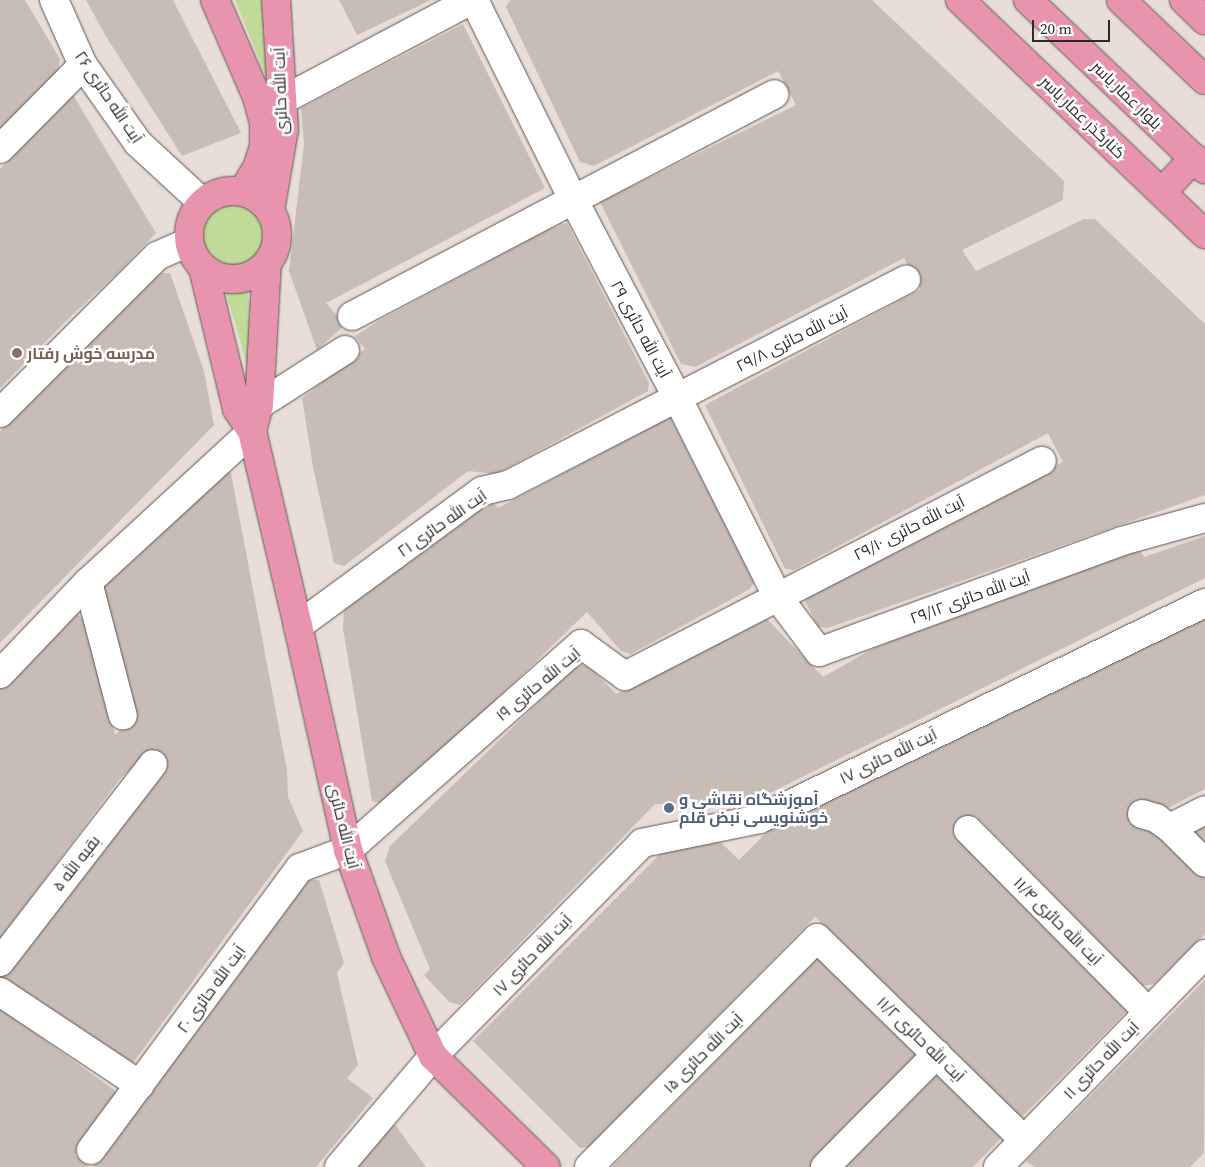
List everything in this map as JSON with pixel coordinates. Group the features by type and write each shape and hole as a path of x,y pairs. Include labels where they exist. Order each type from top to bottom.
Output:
{"main road":[{"name":"آیت الله حائری","path":"215,0 257,96 264,124 264,146 258,166 243,191"},
{"name":"آیت الله حائری","path":"270,211 284,129 276,0"},
{"name":"کنارگذر عمار یاسر","path":"960,0 1205,234"},
{"name":"بلوار عمار یاسر","path":"1028,0 1200,163"},
{"path":"1120,0 1205,80"},
{"path":"1184,0 1205,20"},
{"path":"1162,192 1200,163"},
{"path":"227,190 243,191 262,201 270,211 276,224 277,238 274,252 267,264 256,273 233,280 222,278 203,268 196,260 188,242 190,220 202,202 218,193 227,190"},
{"name":"آیت الله حائری","path":"252,431 259,405 267,264"},
{"name":"آیت الله حائری","path":"203,268 237,409 252,431 348,850 386,957 433,1056 546,1167"}],"street":[{"name":"آیت الله حائری ۲۶","path":"54,0 83,65 138,144 202,202"},
{"path":"281,101 473,0"},
{"name":"آیت الله حائری ۲۹","path":"473,0 777,596 819,652"},
{"path":"0,149 83,65"},
{"path":"352,316 774,94"},
{"path":"0,413 157,256 188,242"},
{"name":"آیت الله حائری ۲۹/۸","path":"678,399 906,280"},
{"path":"259,405 345,350"},
{"name":"آیت الله حائری ۲۱","path":"298,626 482,491 508,485 678,399"},
{"path":"0,674 88,582 252,431"},
{"name":"آیت الله حائری ۲۹/۱۰","path":"777,596 1042,461"},
{"name":"آیت الله حائری ۲۹/۱۲","path":"819,652 1122,542 1205,518"},
{"path":"88,582 123,716"},
{"name":"آیت الله حائری ۱۹","path":"348,850 581,644 625,676 777,596"},
{"name":"آیت الله حائری ۱۷","path":"339,1167 433,1056 642,843 760,818 1205,602"},
{"name":"بقیه الله ۵","path":"0,962 153,764"},
{"path":"1170,828 1205,810"},
{"path":"1142,814 1156,818 1170,828 1205,863"},
{"name":"آیت الله حائری ۱۱/۴","path":"968,830 1148,1012"},
{"name":"آیت الله حائری ۲۰","path":"91,1150 300,868 348,850"},
{"name":"آیت الله حائری ۱۱/۲","path":"818,938 1024,1140"},
{"name":"آیت الله حائری ۱۵","path":"589,1167 818,938"},
{"name":"آیت الله حائری ۱۱","path":"1005,1165 1024,1140 1205,954"},
{"path":"0,992 140,1084"},
{"path":"825,1167 937,1054"}],"green space":[{"path":"235,0 265,0 268,81"},
{"path":"225,199 239,199 251,204 261,214 266,226 266,240 261,252 251,262 239,267 225,267 213,262 203,252 198,240 198,226 203,214 213,204"},
{"path":"248,284 251,378 225,289 241,288"}],"building":[{"path":"0,0 25,0 60,59 58,72 0,130"},
{"path":"86,0 173,0 241,133 182,156 107,38"},
{"path":"339,0 431,0 357,35"},
{"path":"510,0 872,0 1064,181 1063,200 962,250 976,271 1084,219 1095,219 1205,324 1205,495 828,628 818,627 805,601 809,594 1063,462 1048,433 794,570 785,569 705,405 921,289 904,258 695,367 681,364 600,202 796,105 778,71 594,166 580,162 506,7"},
{"path":"463,24 545,188 326,303 345,325 317,350 289,271 304,144 301,108"},
{"path":"73,95 156,233 120,271 69,318 0,388 0,169"},
{"path":"567,223 649,383 648,391 496,474 468,471 344,566 334,563 313,467 302,398 365,349 355,336 380,320 547,230"},
{"path":"158,273 170,273 204,371 214,425 0,643 0,431"},
{"path":"670,417 755,581 750,589 631,654 621,651 587,612 387,805 372,801 343,629 344,609 491,500 498,508"},
{"path":"219,465 231,473 287,770 288,797 303,831 130,1067 0,980 66,890 150,752 119,780 0,939 0,689 73,610 86,622 115,735 129,722 97,588"},
{"path":"1205,536 1205,578 772,792 751,802 655,804 460,1005 449,1002 424,975 430,969 385,861 390,846 579,663 592,669 616,694 767,619 823,677 874,648 1136,545 1144,557"},
{"path":"1205,615 1205,789 1160,812 1134,804 1128,815 1130,824 1147,821 1205,876 1205,934 1154,984 1142,986 976,816 953,833 1128,1010 1021,1118 815,917 589,1147 580,1148 473,1041 663,851 717,839 739,860 771,828"},
{"path":"1205,824 1205,851 1190,836"},
{"path":"303,880 319,880 344,963 337,973 358,1065 347,1078 373,1098 316,1167 93,1167"},
{"path":"824,958 916,1049 915,1061 810,1167 612,1167 816,959"},
{"path":"1205,980 1204,1153 1190,1167 1035,1167 1026,1161"},
{"path":"0,1008 120,1094 75,1155 89,1167 0,1167"},
{"path":"936,1070 1003,1136 973,1167 841,1167"},
{"path":"393,1122 426,1167 354,1167"}],"place":[{"name":"مدرسه خوش رفتار","path":"17,353"},
{"name":"آموزشگاه نقاشی و خوشنویسی نبض قلم","path":"669,808"}]}
